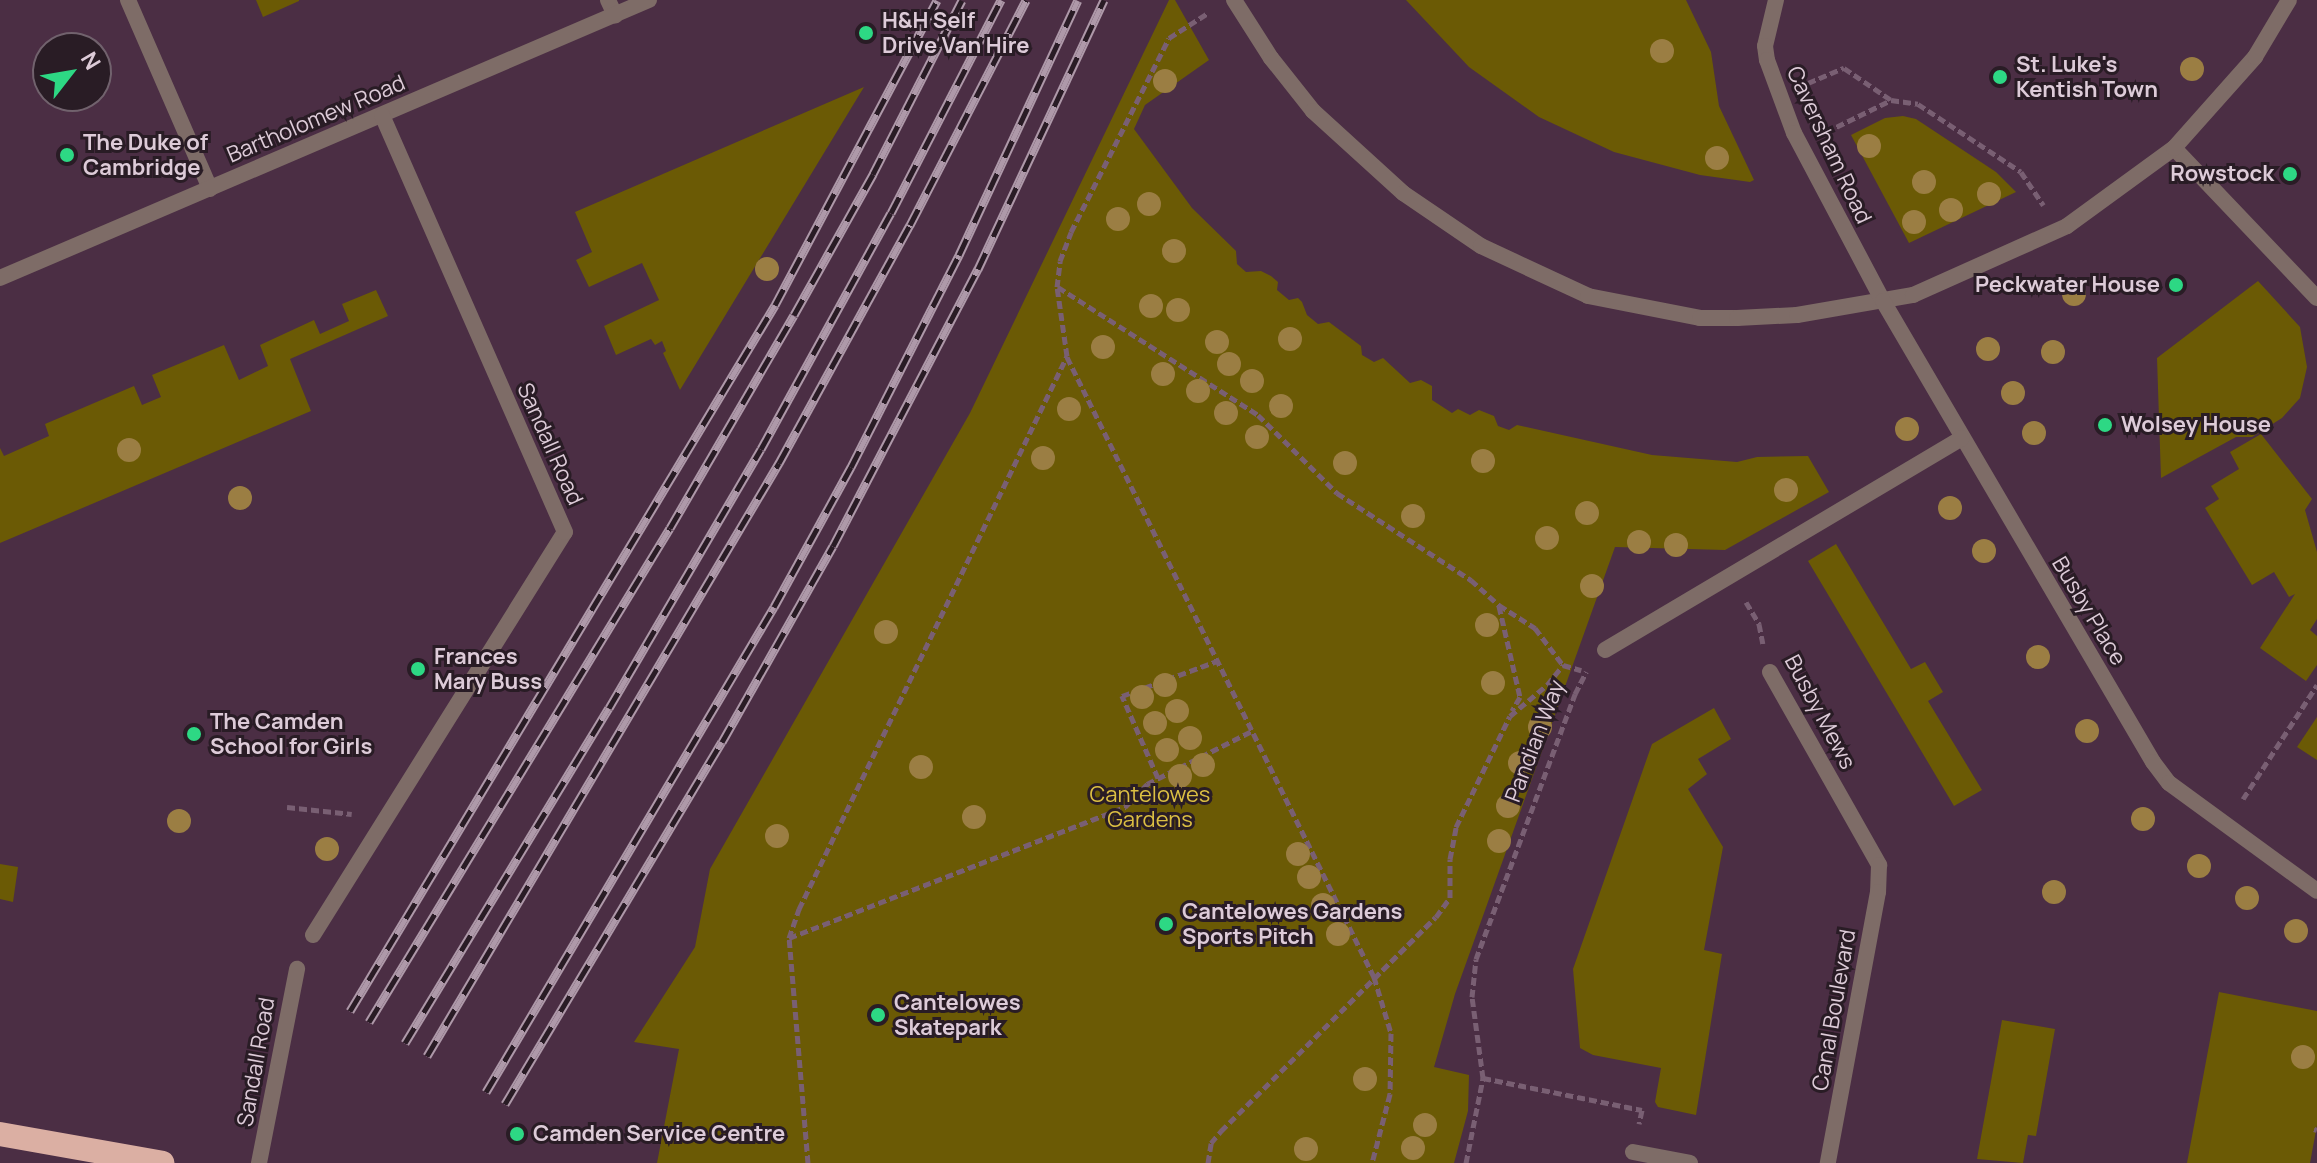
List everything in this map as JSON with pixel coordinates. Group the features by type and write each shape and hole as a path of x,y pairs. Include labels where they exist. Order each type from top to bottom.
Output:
{"highway":[{"path":"0,1134 162,1163"}],"street":[{"path":"128,0 210,189"},
{"name":"Bartholomew Road","path":"0,278 382,115 611,8 649,0"},
{"path":"1234,0 1271,58 1313,111 1403,193 1512,263 1588,296 1700,318 1768,318 1913,295 2058,231 2128,185 2174,148 2255,57 2289,0"},
{"name":"Caversham Road","path":"1776,0 1765,46 1778,96 1800,145 1883,301"},
{"name":"Sandall Road","path":"313,935 565,532 382,115"},
{"path":"2174,148 2317,298"},
{"name":"Busby Place","path":"1883,301 2153,762 2169,783 2225,827 2317,891"},
{"path":"1605,650 1962,438"},
{"name":"Busby Mews","path":"1770,672 1879,865"},
{"name":"Canal Boulevard","path":"1828,1163 1878,892 1879,865"},
{"name":"Sandall Road","path":"259,1163 297,969"},
{"path":"1633,1152 1690,1163"}],"path":[{"path":"1216,8 1169,38 1071,232 1060,261 1057,287 1067,356 1374,977 1391,1033 1390,1094 1372,1163"},
{"path":"1778,96 1844,68 1891,100 1918,104 2021,172 2058,231"},
{"path":"1800,145 1891,100"},
{"path":"1057,287 1258,415 1337,493 1471,580 1499,605 1535,628 1563,665 1587,672"},
{"path":"808,1163 789,938 799,909 1067,356"},
{"name":"Busby Mews","path":"1731,575 1759,624 1770,672"},
{"path":"1208,1163 1211,1143 1221,1131 1436,917 1450,898 1450,859 1456,827 1520,697 1499,605"},
{"name":"Pandian Way","path":"1466,1163 1480,1107 1483,1078 1472,997 1476,959 1575,694 1587,672 1605,650"},
{"path":"1158,778 1122,696 1217,661"},
{"path":"1510,716 1547,685 1563,665"},
{"path":"2225,827 2317,685"},
{"path":"789,938 1125,807 1147,784 1252,731"},
{"path":"287,807 336,814 393,811"},
{"path":"1483,1078 1642,1110 1633,1152"}],"green space":[{"path":"256,0 299,0 299,1 263,17"},
{"name":"Cantelowes Gardens","path":"1169,0 1175,0 1209,60 1145,105 1134,129 1192,208 1236,251 1237,264 1246,272 1261,271 1271,276 1278,282 1277,290 1289,300 1298,298 1307,315 1318,324 1329,322 1361,346 1362,355 1374,362 1383,358 1410,383 1421,380 1432,386 1432,400 1452,413 1458,409 1470,415 1479,410 1494,416 1498,426 1509,430 1517,425 1652,455 1737,462 1757,457 1808,456 1829,492 1725,550 1615,547 1455,994 1434,1067 1469,1075 1468,1111 1454,1163 657,1163 679,1049 634,1042 695,947 710,869 970,413"},
{"path":"1406,0 1686,0 1711,52 1719,106 1754,180 1700,175 1614,152 1539,117 1469,67"},
{"path":"864,87 680,390 663,353 666,351 662,341 655,345 651,339 616,355 604,326 659,300 642,263 589,287 576,260 592,252 575,212"},
{"path":"1903,116 1916,119 1996,172 2016,192 1909,243 1851,135 1885,118"},
{"path":"2258,281 2300,327 2307,367 2300,398 2282,418 2252,437 2236,437 2161,478 2157,358"},
{"path":"376,290 388,316 290,359 311,411 0,543 0,448 4,456 49,436 45,424 134,386 142,405 161,397 152,375 224,345 239,380 268,366 260,345 314,320 320,334 349,321 342,304"},
{"path":"2261,434 2312,499 2305,510 2317,552 2317,619 2310,630 2317,636 2317,665 2306,681 2260,648 2295,594 2289,597 2274,572 2252,585 2205,508 2219,499 2211,486 2239,469 2230,452"},
{"path":"1836,544 1911,669 1925,662 1943,692 1928,701 1982,790 1954,806 1808,561"},
{"path":"1714,708 1731,739 1698,759 1707,774 1688,789 1723,847 1704,950 1722,954 1696,1115 1658,1107 1655,1102 1661,1068 1593,1055 1580,1048 1573,969 1652,744"},
{"path":"2317,717 2317,760 2297,747"},
{"path":"0,864 18,867 13,902 0,899"},
{"path":"2219,992 2317,1011 2317,1125 2310,1163 2187,1163"},
{"path":"2002,1020 2055,1029 2036,1136 2028,1135 2023,1163 1977,1159"}],"railway":[{"path":"350,1011 775,305 937,0"},
{"path":"369,1022 670,528 794,315 873,174 962,0"},
{"path":"405,1043 609,708 761,449 891,213 1001,0"},
{"path":"427,1056 779,463 910,225 1026,0"},
{"path":"486,1092 774,607 851,467 959,255 1078,0"},
{"path":"505,1104 722,742 833,546 978,269 1104,0"}],"place":[{"name":"H&H Self Drive Van Hire","path":"866,33"},
{"name":"St. Luke's Kentish Town","path":"2000,77"},
{"name":"The Duke of Cambridge","path":"67,155"},
{"name":"Rowstock","path":"2290,174"},
{"name":"Peckwater House","path":"2176,285"},
{"name":"Wolsey House","path":"2105,425"},
{"name":"Frances Mary Buss","path":"418,669"},
{"name":"The Camden School for Girls","path":"194,734"},
{"name":"Cantelowes Gardens Sports Pitch","path":"1166,924"},
{"name":"Cantelowes Skatepark","path":"878,1015"},
{"name":"Camden Service Centre","path":"517,1134"}]}
